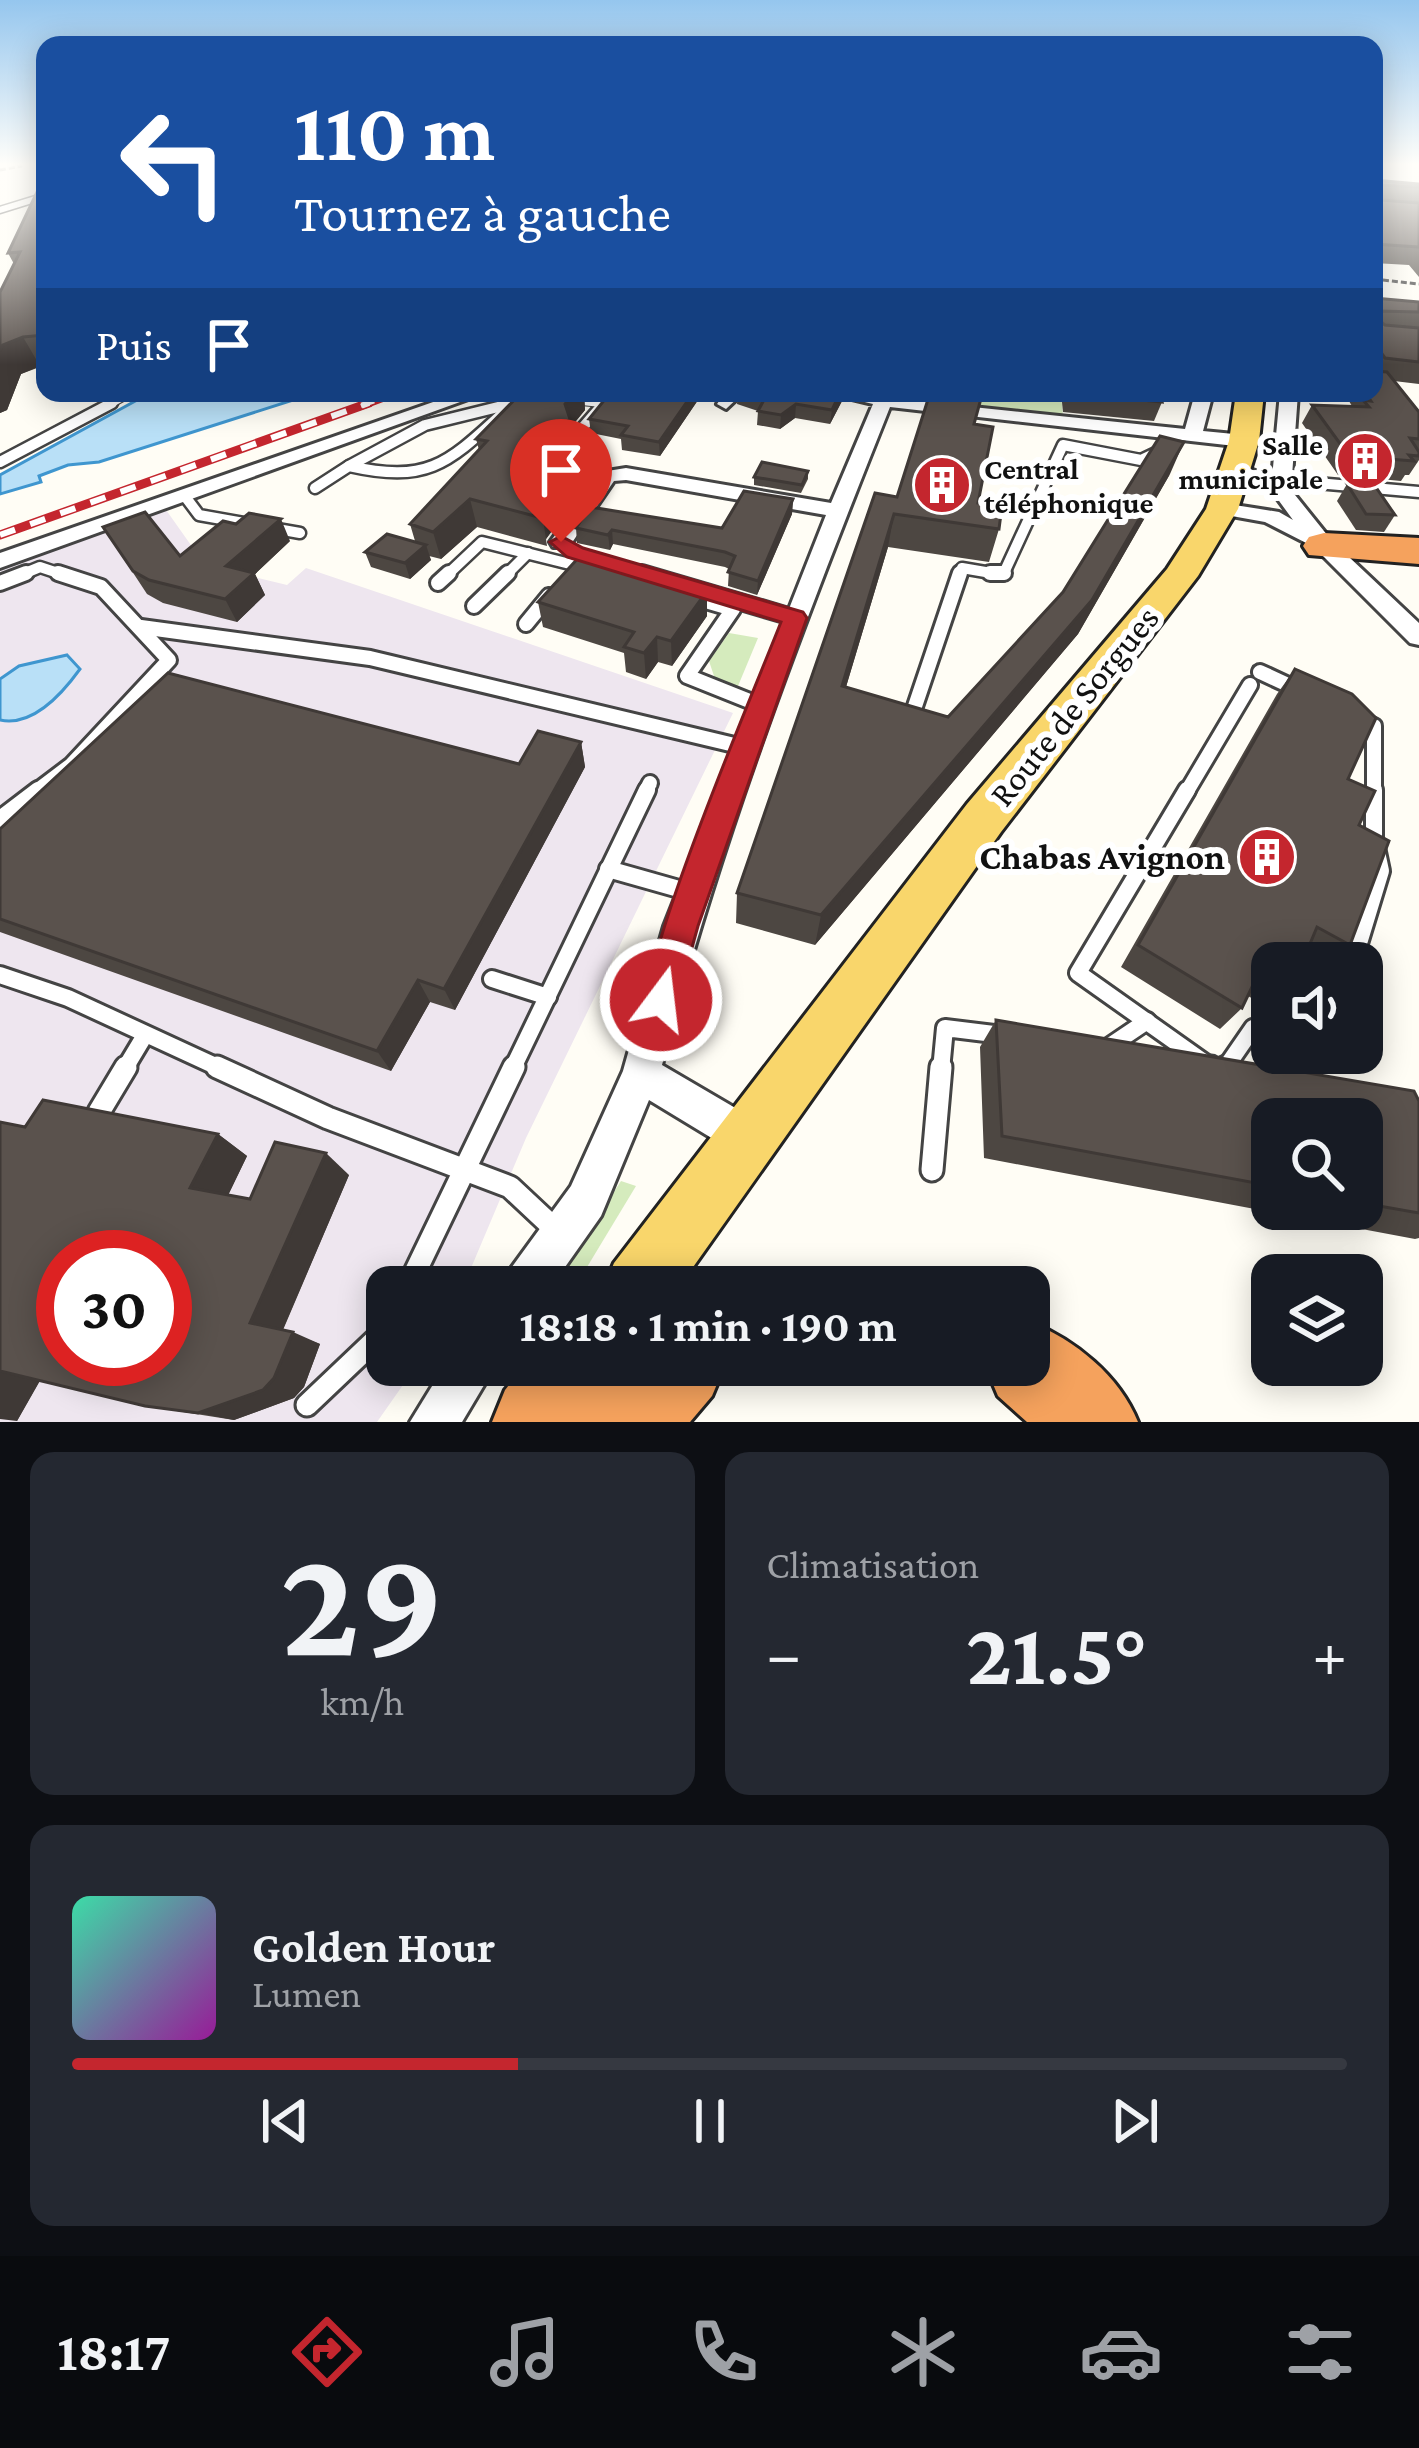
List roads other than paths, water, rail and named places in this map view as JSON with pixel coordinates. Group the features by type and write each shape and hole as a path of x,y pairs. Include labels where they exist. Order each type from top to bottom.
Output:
{"highway":[{"path":"1324,546 1416,552"},
{"path":"1357,581 1370,568 1416,552"},
{"path":"1050,1384 1093,1422"},
{"path":"537,1422 564,1386"},
{"path":"632,1422 663,1386"}],"main road":[{"name":"Route de Sorgues","path":"653,1266 984,818 1180,576 1243,484 1249,402"},
{"path":"561,1422 581,1386"}],"street":[{"path":"0,561 450,402"},
{"path":"540,1266 586,1201 641,1074 693,893 795,618 883,402"},
{"path":"927,402 1193,434 1243,484 1324,546"},
{"path":"1193,434 1202,402"},
{"path":"1289,402 1285,491 1324,546 1419,637"},
{"path":"561,542 608,476 626,474 838,511"},
{"path":"1243,484 1285,491"},
{"path":"1243,484 1285,491"},
{"path":"641,1074 747,1137"},
{"path":"434,1422 459,1386"}],"lane":[{"path":"0,462 113,402"},
{"path":"315,488 370,450 473,409 519,402 437,471 382,475 350,466"},
{"path":"594,402 602,403"},
{"path":"543,503 587,448 577,434 602,403"},
{"path":"907,732 962,568 1003,575 1063,445 1141,460 1193,434"},
{"path":"1285,491 1419,492"},
{"path":"184,495 200,514 300,533"},
{"path":"438,584 482,542 733,609 687,676 762,706"},
{"path":"561,542 575,553 795,618"},
{"path":"474,606 528,554"},
{"path":"526,624 574,565"},
{"path":"0,583 40,567 101,586 169,660 71,765 0,819"},
{"path":"141,627 238,634 587,707 747,748"},
{"path":"1251,1031 1221,1074 1078,973 1255,678 1317,699"},
{"path":"1336,708 1374,726 1374,838 1381,871 1359,942"},
{"path":"419,1266 650,783"},
{"path":"608,869 693,893"},
{"path":"2,979 68,998 328,1118 510,1186 561,1235"},
{"path":"492,979 548,997"},
{"path":"1087,1046 1111,1049 1147,1021"},
{"path":"932,1171 945,1028 1016,1037"},
{"path":"99,1112 145,1035"},
{"path":"307,1405 366,1349"}],"water":[{"path":"134,402 287,402 99,462 68,465 39,476 41,482 0,494 0,475"},
{"path":"67,655 80,669 55,698 35,714 0,720 0,679 19,666"}],"railway":[{"path":"361,406 372,402"},
{"path":"0,535 369,403"}],"place":[{"name":"Salle municipale","path":"1365,461"},
{"name":"Central téléphonique","path":"942,485"},
{"name":"Chabas Avignon","path":"1267,857"}]}
